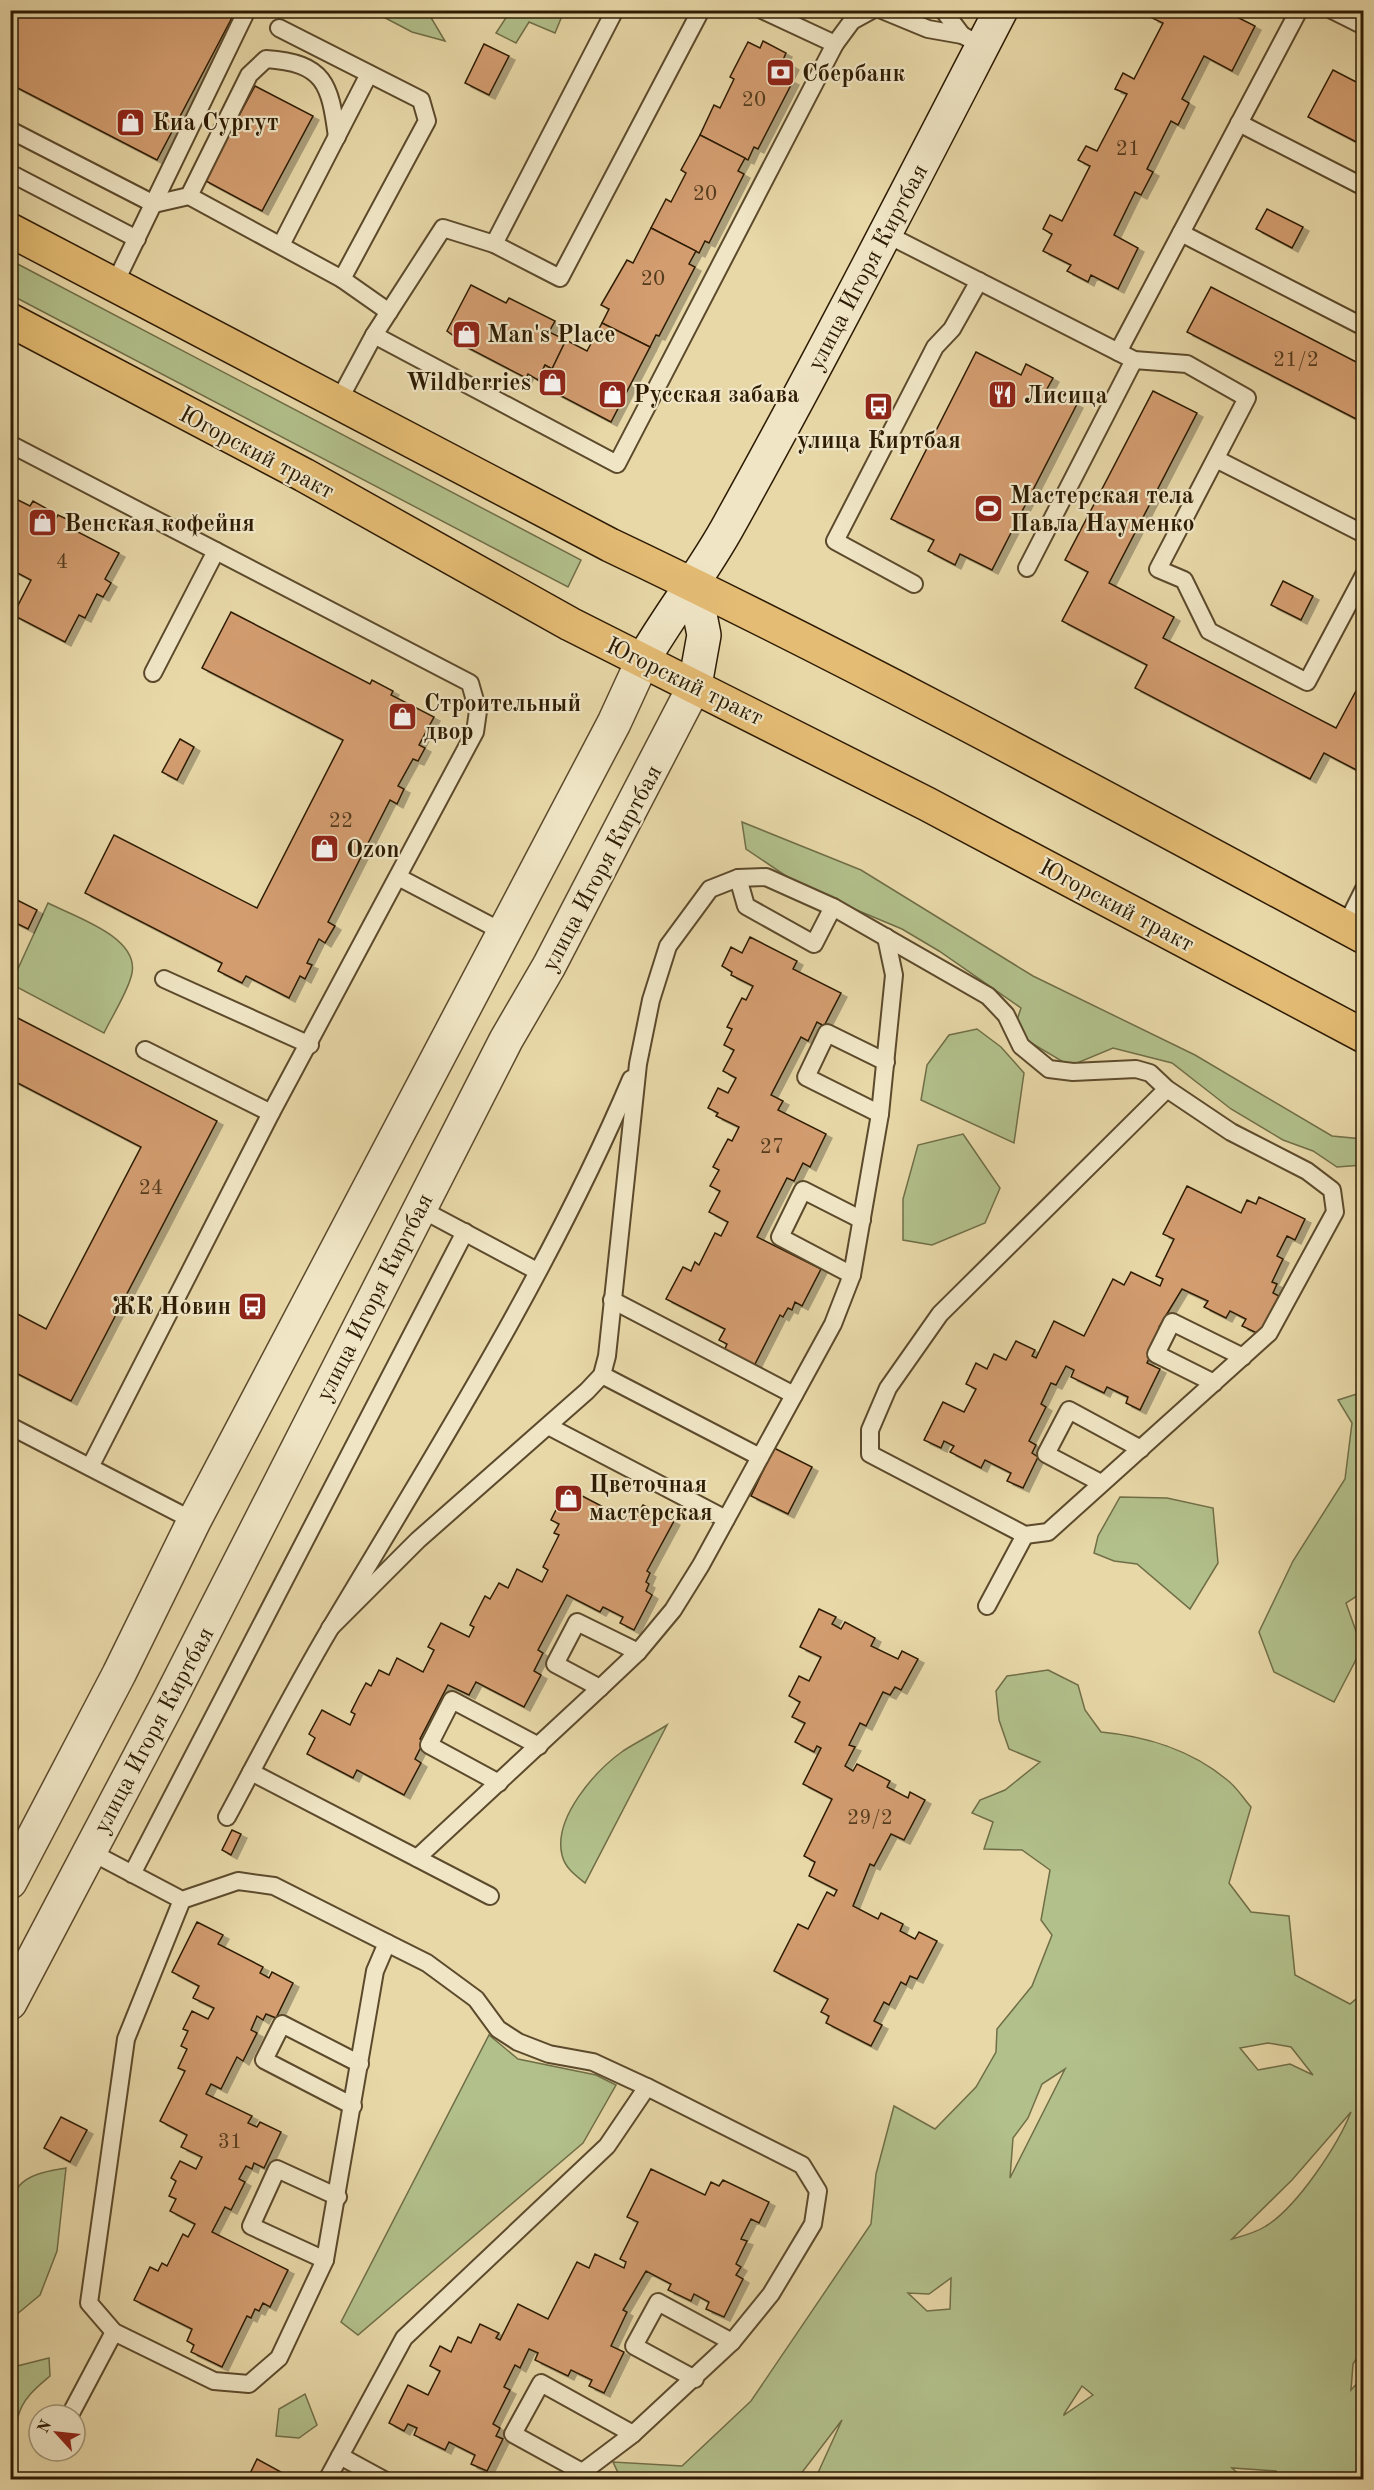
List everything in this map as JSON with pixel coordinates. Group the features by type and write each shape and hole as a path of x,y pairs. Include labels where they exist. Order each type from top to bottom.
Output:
{"main road":[{"path":"10,230 610,544 694,585 1354,932"},
{"name":"Югорский тракт","path":"10,320 304,475 417,540 643,660 927,804 1364,1036"}],"street":[{"name":"улица Игоря Киртбая","path":"10,1882 119,1674 194,1521 614,723 643,660 666,620 694,585 729,525 886,234 973,41 1001,10"},
{"name":"улица Игоря Киртбая","path":"10,2003 174,1691 506,1040 549,966 659,759 695,686 704,635 694,585"}],"lane":[{"path":"115,283 248,10"},
{"path":"494,244 615,10"},
{"path":"338,402 374,335 443,228 494,244 560,278 700,10"},
{"path":"762,10 835,44"},
{"path":"374,335 617,464 835,44 852,21 872,10"},
{"path":"882,10 928,29 973,41"},
{"path":"944,10 973,41"},
{"path":"1118,352 1299,10"},
{"path":"1332,10 1364,26"},
{"path":"279,28 421,100 428,121 342,279"},
{"path":"189,196 249,75 266,59 289,61 306,68 324,81 332,97 337,137"},
{"path":"281,246 369,74"},
{"path":"1239,123 1364,187"},
{"path":"10,130 154,204 189,196 342,279 389,312"},
{"path":"10,173 137,240"},
{"path":"1181,233 1364,327"},
{"path":"886,234 1134,360 1187,364 1247,398 1158,569 1184,580 1209,631 1307,682 1364,574"},
{"path":"914,584 835,541 935,347 952,329 979,281"},
{"path":"1027,568 1134,360"},
{"path":"10,444 471,683 478,711 475,732 271,1113 90,1467"},
{"path":"1216,459 1364,534"},
{"path":"153,673 216,551"},
{"path":"398,877 503,932"},
{"path":"330,1628 418,1540 548,1426 602,1375 607,1356 638,1064 651,1000 668,946 710,890 738,878 766,877 833,907 988,996 1006,1015 1021,1046 1050,1069 1073,1072 1136,1069 1150,1073 1167,1089 1231,1132 1307,1171 1332,1190 1335,1212 1269,1333 1048,1532 1024,1535 870,1454 870,1430 888,1388 940,1314 1167,1089"},
{"path":"738,878 746,906 814,944 833,907"},
{"path":"1354,932 1364,889"},
{"path":"417,1858 638,1652 673,1610 726,1519 833,1324 852,1275 879,1114 894,975 886,937"},
{"path":"164,979 309,1045"},
{"path":"879,1114 806,1077 827,1033 886,1062"},
{"path":"145,1050 271,1113"},
{"path":"227,1817 330,1628 399,1518 537,1271 609,1131 638,1064"},
{"path":"609,1131 621,1130 631,1133"},
{"path":"852,1275 780,1237 804,1190 862,1220"},
{"path":"419,1208 537,1271"},
{"path":"132,1874 465,1232"},
{"path":"612,1300 794,1395"},
{"path":"1214,1383 1156,1354 1172,1322 1243,1357"},
{"path":"602,1375 760,1457"},
{"path":"1101,1483 1046,1454 1069,1410 1141,1449"},
{"path":"10,1426 194,1521"},
{"path":"548,1426 726,1519"},
{"path":"399,1518 405,1530 418,1540"},
{"path":"987,1606 1024,1535"},
{"path":"600,1688 555,1664 577,1622 638,1652"},
{"path":"499,1783 429,1745 452,1700 539,1746"},
{"path":"251,1772 490,1896"},
{"path":"89,1851 182,1900 238,1881 274,1886 427,1963 476,1999 498,2029 518,2042 549,2054 593,2062 802,2165 818,2191 813,2224 771,2294 732,2342 695,2379 633,2434 577,2476 513,2434 542,2383 633,2434"},
{"path":"182,1900 126,2039 89,2302 114,2332 214,2381 249,2384 279,2358 325,2260 338,2197 375,1971 387,1943"},
{"path":"353,2106 264,2060 282,2024 360,2064"},
{"path":"327,2480 404,2338 607,2146 647,2087"},
{"path":"325,2260 251,2226 277,2169 338,2197"},
{"path":"695,2379 634,2346 658,2302 732,2342"},
{"path":"76,2403 114,2332"},
{"path":"340,2456 384,2480"}],"green space":[{"path":"511,10 564,11 555,33 529,22 516,43 496,33"},
{"path":"372,11 446,11 430,16 445,41 412,32"},
{"path":"10,260 581,560 568,587 11,295"},
{"path":"742,822 861,870 1033,976 1195,1055 1332,1136 1363,1139 1363,1165 1337,1167 1313,1151 1283,1140 1231,1109 1172,1063 1113,1048 1070,1066 1013,1032 1021,1008 939,951 902,929 804,888 746,849"},
{"path":"48,903 103,930 126,949 132,960 132,973 127,987 104,1033 11,984"},
{"path":"977,1029 1001,1047 1024,1073 1014,1143 921,1100 927,1065 949,1035"},
{"path":"963,1134 1000,1188 985,1223 932,1245 903,1240 903,1199 918,1145"},
{"path":"1363,1392 1363,1592 1346,1603 1362,1648 1334,1702 1274,1672 1259,1632 1293,1561 1345,1479 1352,1423 1338,1400"},
{"path":"1120,1497 1167,1498 1213,1508 1218,1563 1190,1609 1137,1564 1114,1561 1094,1553 1098,1536"},
{"path":"1048,1670 1078,1685 1085,1710 1101,1732 1151,1741 1183,1752 1230,1782 1251,1807 1229,1883 1251,1912 1289,1916 1295,1975 1350,2004 1363,1993 1364,2347 1353,2364 1351,2390 1363,2377 1363,2479 1278,2479 1276,2471 1232,2468 1244,2479 811,2479 817,2475 842,2420 797,2479 621,2479 613,2462 682,2466 751,2401 871,2224 876,2174 894,2106 935,2129 976,2087 996,2052 997,2029 1032,1986 1052,1935 1041,1920 1050,1870 1022,1850 984,1849 993,1822 972,1813 980,1800 1005,1790 1040,1762 1009,1749 999,1720 996,1691 1007,1676","holes":["1268,2043 1291,2047 1313,2075 1290,2064 1258,2070 1240,2048","1065,2069 1010,2178 1013,2138 1028,2118 1042,2084","1351,2112 1327,2158 1291,2205 1262,2228 1232,2239 1292,2180","951,2278 950,2309 927,2311 908,2293 929,2294","1082,2386 1093,2395 1064,2415"]},
{"path":"667,1725 585,1883 563,1860 561,1841 570,1811 600,1770 623,1751"},
{"path":"489,2035 518,2059 596,2075 616,2085 583,2143 358,2335 341,2322"},
{"path":"66,2168 57,2251 40,2295 11,2319 9,2250 14,2196 19,2186 29,2178"},
{"path":"11,2350 13,2367 49,2358 50,2376 30,2394 20,2411 11,2464"},
{"path":"305,2394 317,2425 299,2438 276,2436 279,2409"}],"building":[{"name":"Киа Сургут","path":"10,10 236,10 157,160 10,84"},
{"path":"1156,10 1232,10 1231,14 1255,26 1232,71 1204,56 1182,99 1189,103 1178,125 1171,121 1147,169 1153,172 1141,195 1135,192 1114,235 1138,248 1118,289 1091,275 1088,282 1067,271 1071,265 1043,251 1052,234 1043,229 1050,215 1062,221 1090,166 1078,160 1086,146 1097,151 1127,94 1115,89 1123,73 1134,79 1163,23 1152,18"},
{"path":"763,41 786,53 783,60 793,66 787,78 793,81 758,149 754,147 748,160 700,135 714,105 720,108 734,79 730,77 748,42 760,48"},
{"path":"484,44 509,56 489,95 465,83"},
{"path":"1333,70 1364,86 1364,146 1308,117"},
{"path":"255,86 313,116 262,211 204,180"},
{"path":"700,135 745,158 738,171 744,174 709,243 705,241 699,253 651,228 666,199 671,202 686,173 681,170"},
{"path":"1267,209 1303,227 1292,248 1256,229"},
{"path":"651,228 696,251 689,264 695,267 659,336 656,335 650,347 602,323 609,309 601,305 627,260 633,263"},
{"path":"471,285 506,303 509,298 555,321 549,332 566,340 552,369 545,365 538,380 528,374 526,378 453,340 455,337 447,331"},
{"path":"1211,287 1364,366 1364,423 1187,332"},
{"path":"602,323 650,347 611,422 546,388 549,384 538,380 545,365 552,369 566,340 587,351"},
{"path":"976,352 1021,375 1026,364 1053,378 1047,389 1077,404 992,570 960,554 955,565 928,551 934,540 891,519"},
{"path":"1153,391 1197,413 1109,583 1174,617 1163,638 1336,728 1364,676 1364,774 1324,753 1310,779 1135,688 1147,665 1062,621 1088,572 1065,560"},
{"path":"10,496 30,506 33,501 49,510 46,515 55,520 58,515 73,522 70,528 119,553 105,579 111,583 103,597 97,594 85,618 79,615 65,642 13,615 31,580 10,569"},
{"path":"1283,581 1313,596 1301,620 1271,605"},
{"path":"231,612 370,684 372,680 393,691 391,695 434,717 419,745 425,748 418,761 413,759 398,786 404,789 397,804 390,800 328,922 335,926 325,943 319,939 307,963 312,965 305,979 300,976 289,998 246,976 242,983 218,971 222,963 85,893 114,835 257,908 343,740 202,668"},
{"path":"180,739 194,747 177,780 162,772"},
{"path":"15,899 37,910 28,929 10,920 10,907"},
{"path":"750,937 797,961 793,969 841,993 824,1026 817,1022 808,1041 801,1037 771,1095 783,1101 778,1110 826,1134 810,1167 803,1163 794,1181 787,1178 757,1237 821,1269 802,1306 795,1302 792,1310 788,1308 783,1317 780,1315 754,1366 724,1351 727,1344 719,1340 725,1329 666,1299 683,1267 691,1271 695,1262 699,1265 715,1233 721,1236 728,1222 709,1212 720,1191 710,1186 719,1170 713,1167 728,1139 732,1141 739,1127 716,1116 718,1113 708,1108 718,1088 728,1093 736,1078 723,1071 734,1050 724,1045 732,1029 727,1027 742,998 746,1000 753,986 731,975 732,972 722,966 731,947 742,953"},
{"path":"10,1014 217,1121 71,1401 10,1370 10,1310 46,1329 141,1147 10,1079"},
{"path":"1187,1186 1241,1213 1247,1200 1256,1204 1259,1197 1305,1219 1295,1240 1287,1236 1277,1256 1283,1259 1272,1282 1277,1284 1273,1293 1279,1296 1261,1335 1242,1326 1246,1319 1230,1311 1226,1318 1204,1307 1208,1301 1182,1289 1159,1327 1163,1329 1147,1363 1160,1369 1140,1410 1126,1403 1128,1397 1107,1387 1104,1393 1071,1377 1074,1370 1066,1366 1056,1385 1051,1383 1041,1404 1046,1407 1029,1441 1036,1445 1032,1453 1038,1457 1023,1488 1007,1481 1011,1473 985,1460 981,1468 950,1452 954,1446 944,1441 941,1448 924,1440 943,1402 964,1412 976,1389 966,1384 976,1363 987,1369 994,1354 1006,1360 1016,1341 1035,1350 1032,1356 1036,1358 1054,1321 1084,1336 1113,1279 1124,1285 1131,1272 1160,1286 1163,1279 1156,1276 1174,1239 1163,1234"},
{"path":"774,1448 812,1467 788,1514 751,1496"},
{"path":"567,1488 626,1519 632,1507 639,1512 643,1505 674,1521 647,1571 650,1573 646,1582 649,1584 646,1591 652,1595 634,1630 620,1623 623,1617 603,1607 600,1612 567,1595 538,1650 543,1653 534,1671 541,1675 524,1707 476,1682 469,1695 448,1685 420,1739 424,1741 415,1759 421,1763 404,1795 357,1770 353,1778 307,1754 315,1738 309,1734 322,1710 350,1725 355,1714 351,1712 359,1696 366,1683 371,1686 379,1670 389,1675 397,1658 423,1672 434,1650 428,1647 441,1623 469,1637 474,1627 470,1625 485,1596 490,1599 499,1583 508,1588 517,1569 542,1582 548,1570 543,1567 559,1535 554,1533 559,1524 551,1520"},
{"path":"819,1609 836,1617 832,1624 841,1629 845,1622 875,1638 871,1646 898,1659 902,1651 918,1659 901,1690 895,1687 890,1695 883,1692 866,1726 860,1723 849,1745 855,1747 845,1766 853,1771 857,1764 890,1781 887,1787 908,1798 910,1792 925,1800 904,1840 891,1834 874,1866 870,1864 853,1906 878,1919 881,1913 903,1924 900,1931 915,1939 919,1932 937,1941 917,1979 910,1976 906,1985 901,1982 889,2005 884,2002 874,2021 882,2025 871,2046 826,2023 829,2016 821,2012 828,1999 774,1971 798,1924 808,1929 827,1892 834,1896 837,1890 809,1876 815,1862 804,1856 832,1799 803,1784 821,1748 817,1746 814,1752 795,1742 805,1723 792,1717 800,1702 789,1696 799,1676 809,1681 821,1657 800,1647"},
{"path":"232,1830 241,1834 231,1855 222,1850"},
{"path":"197,1922 223,1935 218,1944 263,1967 260,1973 269,1978 272,1972 293,1983 276,2018 266,2014 263,2020 257,2016 251,2030 257,2033 243,2061 237,2057 221,2089 211,2084 206,2094 252,2116 248,2123 257,2127 260,2122 281,2132 264,2168 254,2163 252,2169 246,2166 239,2179 245,2182 231,2210 225,2207 212,2232 288,2270 270,2307 263,2303 259,2311 255,2309 251,2318 247,2316 222,2367 191,2352 194,2345 187,2341 192,2329 134,2300 150,2267 158,2271 162,2263 167,2266 183,2234 188,2237 195,2224 170,2211 176,2199 169,2196 176,2181 171,2178 180,2161 196,2169 202,2157 181,2147 187,2135 160,2121 185,2071 178,2068 187,2049 181,2046 188,2031 183,2029 192,2011 208,2019 214,2008 193,1998 199,1986 172,1972"},
{"path":"61,2117 87,2130 70,2162 44,2148"},
{"path":"651,2169 705,2195 711,2182 719,2186 723,2180 769,2202 759,2223 751,2219 741,2239 747,2241 736,2264 741,2267 736,2275 743,2279 724,2317 706,2309 709,2302 694,2294 691,2301 668,2290 671,2284 646,2271 623,2310 627,2312 611,2346 624,2352 604,2393 589,2386 592,2380 571,2370 568,2376 535,2360 538,2353 529,2349 520,2368 515,2365 504,2387 510,2390 493,2424 500,2428 496,2436 503,2439 487,2471 471,2464 475,2455 449,2442 445,2450 414,2435 417,2428 408,2424 404,2431 389,2423 408,2385 428,2395 440,2371 430,2366 440,2346 451,2352 458,2337 471,2343 480,2324 499,2333 496,2338 500,2340 518,2304 548,2319 577,2262 589,2268 595,2254 624,2268 626,2262 620,2259 638,2222 627,2217"},
{"path":"257,2459 281,2472 277,2480 247,2480"}],"place":[{"name":"Сбербанк","path":"781,73"},
{"name":"Киа Сургут","path":"131,122"},
{"name":"Man's Place","path":"466,334"},
{"name":"Wildberries","path":"552,382"},
{"name":"Русская забава","path":"612,394"},
{"name":"Лисица","path":"1003,395"},
{"name":"улица Киртбая","path":"879,407"},
{"name":"Мастерская тела Павла Науменко","path":"989,509"},
{"name":"Венская кофейня","path":"43,523"},
{"name":"Строительный двор","path":"403,717"},
{"name":"Ozon","path":"325,849"},
{"name":"ЖК Новин","path":"252,1306"},
{"name":"Цветочная мастерская","path":"568,1498"}]}
